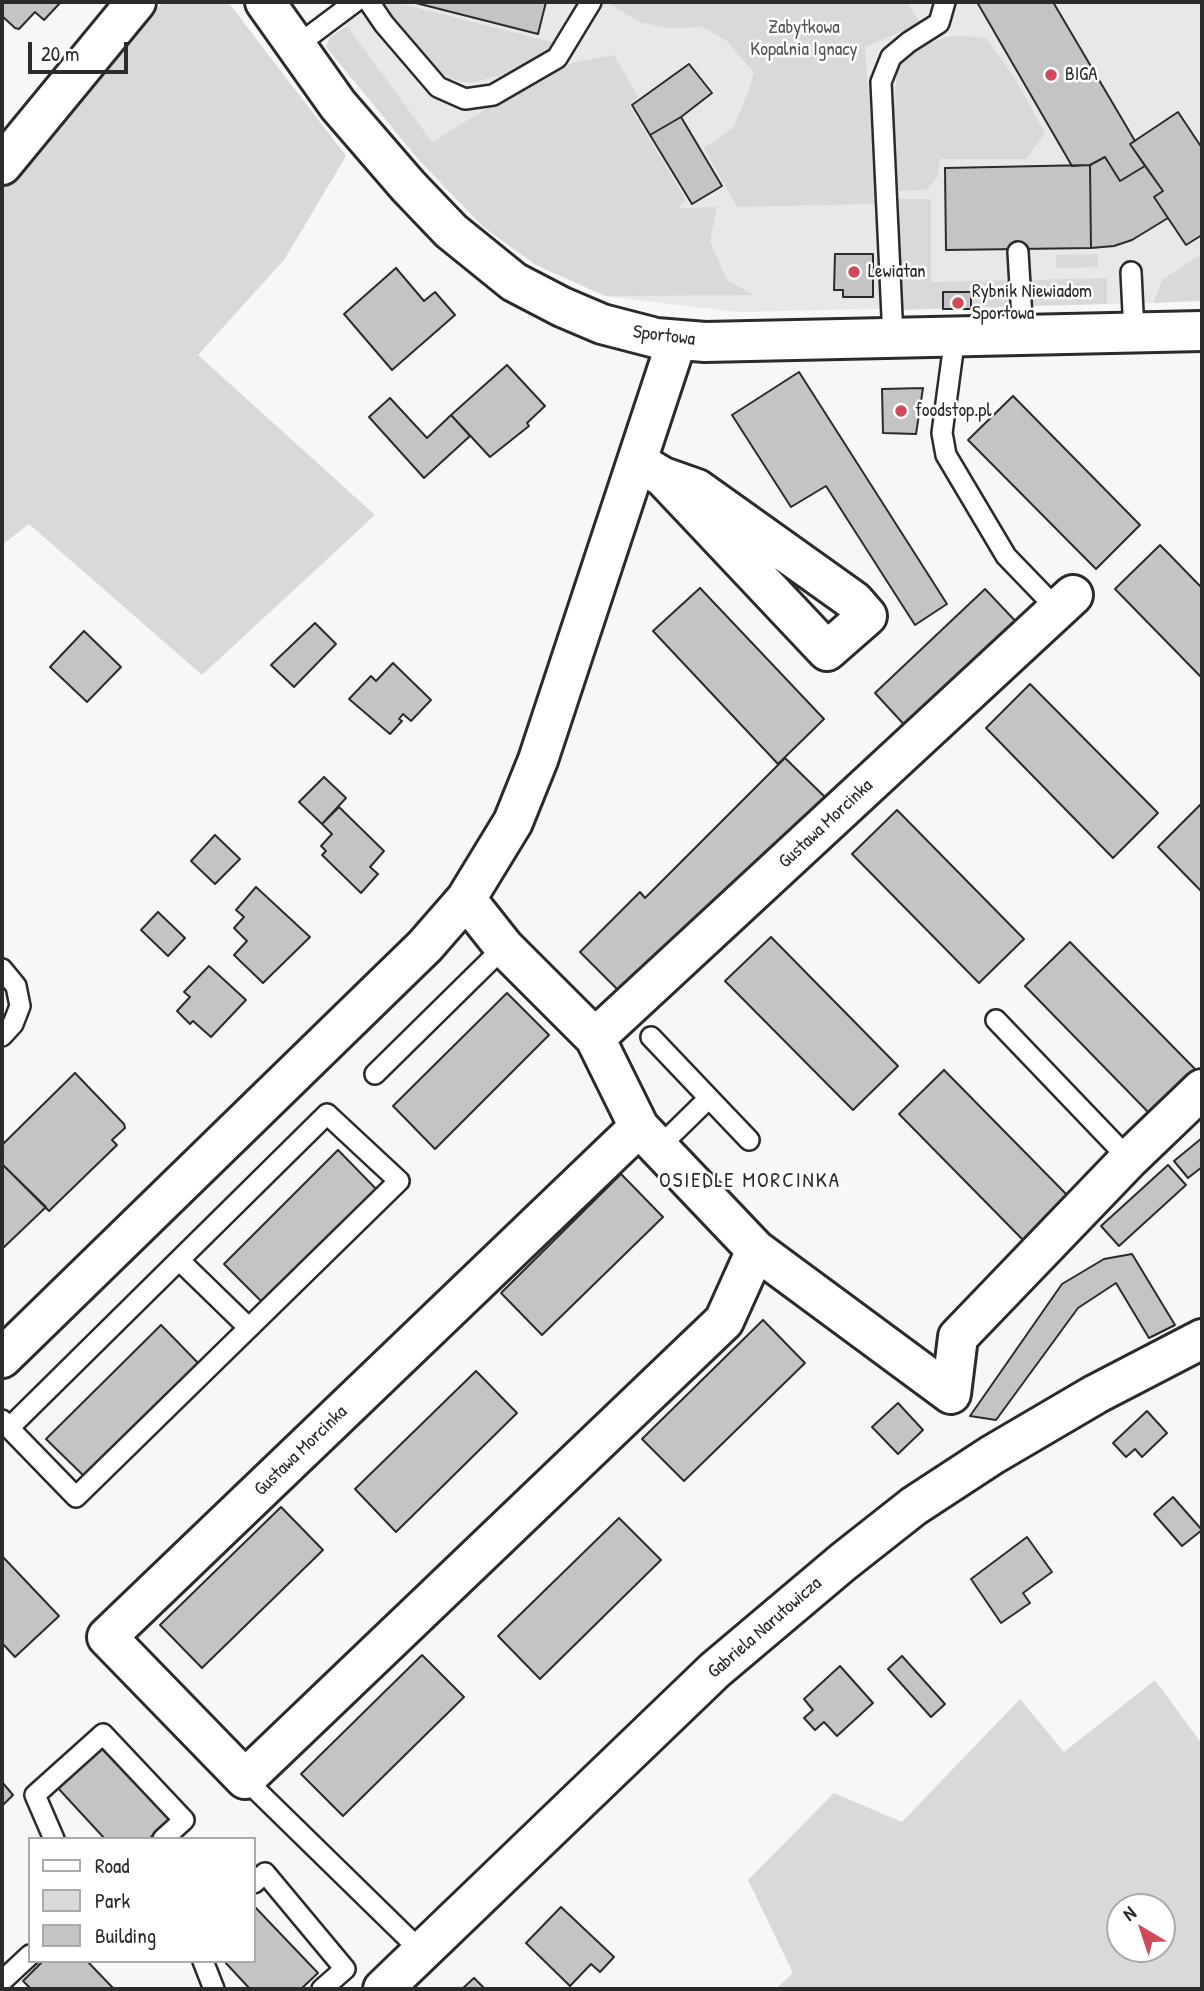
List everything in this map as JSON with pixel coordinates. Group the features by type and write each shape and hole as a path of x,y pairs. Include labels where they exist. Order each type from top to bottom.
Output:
{"street":[{"path":"2,164 136,2"},
{"name":"Sportowa","path":"265,2 338,105 451,231 490,265 539,296 602,324 642,335 677,340 743,341 1202,331"},
{"path":"2,1359 425,946 466,899 491,860 525,794 650,470 677,340"},
{"path":"650,470 697,489 854,601 867,616 827,651 650,470"},
{"name":"Gustawa Morcinka","path":"595,1038 1065,603"},
{"path":"466,899 504,947 595,1038 649,1138 756,1250 951,1394 958,1337 1129,1159 1202,1089"},
{"name":"Gustawa Morcinka","path":"245,1779 107,1637 649,1138"},
{"path":"245,1779 724,1321 756,1250"},
{"name":"Gabriela Narutowicza","path":"383,1989 715,1670 894,1522 992,1455 1096,1394 1202,1339"}],"lane":[{"path":"295,47 355,2"},
{"path":"369,2 384,24 438,87 465,99 493,95 557,58 591,2"},
{"path":"893,338 881,82 891,57 939,23 945,2"},
{"path":"1018,252 1023,335"},
{"path":"1131,272 1134,333"},
{"name":"Gustawa Morcinka","path":"956,336 942,433 943,445 1006,556 1065,603"},
{"path":"375,1074 504,947"},
{"path":"2,969 16,986 20,1006 13,1024 2,1036"},
{"path":"996,1020 1129,1159"},
{"path":"651,1037 749,1140"},
{"name":"Gustawa Morcinka","path":"649,1138 709,1098"},
{"path":"327,1114 399,1181 248,1328 76,1497 5,1424 179,1260 327,1114"},
{"path":"179,1260 248,1328"},
{"path":"53,1837 35,1795 103,1734 184,1820 165,1837"},
{"name":"Gustawa Morcinka","path":"245,1779 422,1952"},
{"path":"256,1881 265,1873 345,1969 322,1989"},
{"path":"2,1980 28,1957"},
{"path":"204,1963 214,1989"}],"shaded area":[{"path":"329,2 612,2 612,5 639,22 705,2 864,46 921,23 907,2 1198,2 1202,9 1202,253 1162,280 1153,303 737,312 605,296 479,207"}],"green space":[{"path":"163,2 228,2 346,156 284,260 198,355 375,515 202,675 29,524 2,545 2,178 44,126"},
{"path":"383,2 394,2 552,42 549,50 512,72 471,83 450,79 424,57"},
{"name":"Zabytkowa Kopalnia Ignacy","path":"612,2 907,2 921,23 865,47 877,204 737,207 704,148 733,128 754,73 727,41 703,27 668,28 639,22 611,5"},
{"path":"347,26 432,142 493,105 574,62 614,55 638,97 629,105 686,200 679,208 717,207 710,241 727,280 753,295 605,296 536,265 483,227 418,159 326,47 330,37"},
{"path":"945,37 986,38 1014,77 1045,133 1026,159 940,159 937,178 926,190 896,191 894,107 897,68 917,49"},
{"path":"894,199 931,199 931,282 1008,280 1007,307 900,310"},
{"path":"1202,253 1202,301 1153,303 1162,280"},
{"path":"1098,254 1098,267 1056,268 1056,255"},
{"path":"1107,278 1107,304 1029,306 1028,280"},
{"path":"1155,1680 1202,1744 1202,1989 776,1989 793,1973 748,1880 834,1793 902,1822 1020,1699 1064,1752"}],"building":[{"path":"2,2 61,2 44,20 35,12 19,29 2,16"},
{"path":"412,2 546,2 538,34"},
{"path":"977,2 1053,2 1135,141 1130,144 1145,166 1120,181 1105,157 1090,165 1072,166"},
{"path":"689,64 712,93 681,117 650,135 632,105"},
{"path":"1178,112 1202,148 1202,235 1186,245 1154,197 1163,191 1130,144"},
{"path":"681,117 722,186 692,204 650,135"},
{"path":"1105,157 1120,181 1145,166 1163,191 1154,197 1168,218 1132,240 1114,246 1091,248 1090,165"},
{"path":"1090,165 1091,248 946,250 945,168"},
{"name":"Lewiatan","path":"835,254 873,254 873,297 843,297 843,290 834,290"},
{"path":"396,268 424,301 435,292 455,315 392,370 344,314"},
{"path":"943,292 971,292 971,309 943,309"},
{"path":"507,365 545,406 527,423 529,426 490,457 451,415"},
{"path":"799,372 947,604 915,625 826,486 791,507 732,415"},
{"name":"foodstop.pl","path":"923,388 916,434 883,433 882,389"},
{"path":"1013,396 1140,525 1096,569 968,440"},
{"path":"390,398 427,438 451,415 470,436 424,478 369,417"},
{"path":"1160,545 1202,588 1202,678 1115,589"},
{"path":"700,588 824,719 778,764 653,631"},
{"path":"985,589 1021,627 910,731 875,693"},
{"path":"315,623 336,644 294,687 271,665"},
{"path":"84,631 121,667 87,702 50,667"},
{"path":"393,663 431,700 411,721 403,714 399,719 402,721 390,734 349,699 371,676 376,681"},
{"path":"1030,684 1158,813 1113,858 986,728"},
{"path":"785,758 829,801 623,995 580,952 640,892 645,898"},
{"path":"324,777 346,798 322,824 299,802"},
{"path":"1202,803 1202,892 1158,847"},
{"path":"339,807 384,851 370,867 378,874 361,893 322,855 326,851 321,846 332,834 322,824"},
{"path":"897,810 1024,939 979,983 852,854"},
{"path":"215,835 240,859 215,884 191,861"},
{"path":"256,887 310,937 263,983 234,955 247,941 234,928 244,917 236,910"},
{"path":"158,912 185,938 168,956 141,930"},
{"path":"771,937 898,1066 853,1110 725,981"},
{"path":"1070,942 1197,1071 1152,1116 1025,986"},
{"path":"209,966 246,1000 211,1037 193,1021 190,1024 177,1011 190,997 184,992"},
{"path":"507,993 549,1035 435,1149 393,1106"},
{"path":"944,1070 1071,1199 1026,1243 899,1114"},
{"path":"75,1073 125,1128 112,1140 117,1145 49,1211 2,1164 2,1145"},
{"path":"1202,1138 1202,1167 1188,1178 1174,1161"},
{"path":"338,1150 380,1193 266,1306 224,1264"},
{"path":"2,1164 46,1207 2,1249"},
{"path":"1168,1165 1186,1185 1119,1246 1101,1226"},
{"path":"621,1174 663,1217 542,1335 501,1293"},
{"path":"1132,1254 1175,1325 1149,1338 1116,1283 1078,1308 996,1420 970,1416 1062,1284 1104,1259"},
{"path":"763,1320 805,1363 684,1481 642,1439"},
{"path":"161,1325 203,1368 89,1481 46,1439"},
{"path":"476,1371 517,1413 396,1532 355,1489"},
{"path":"898,1403 923,1430 898,1454 872,1427"},
{"path":"1147,1411 1167,1433 1142,1457 1135,1449 1126,1457 1113,1443"},
{"path":"1173,1497 1202,1530 1182,1546 1154,1514"},
{"path":"281,1507 323,1550 202,1668 160,1625"},
{"path":"619,1518 661,1560 540,1679 498,1636"},
{"path":"1027,1537 1052,1572 1023,1593 1030,1603 1001,1623 971,1579"},
{"path":"2,1556 59,1616 15,1657 2,1643"},
{"path":"422,1655 464,1697 343,1816 301,1774"},
{"path":"902,1656 945,1704 931,1717 888,1669"},
{"path":"840,1666 873,1703 837,1736 824,1722 815,1730 804,1718 813,1710 804,1699"},
{"path":"100,1746 170,1819 151,1837 103,1837 57,1787"},
{"path":"2,1782 13,1795 2,1806"},
{"path":"561,1907 614,1957 600,1972 591,1964 570,1986 526,1943"},
{"path":"256,1908 318,1973 301,1989 250,1989 226,1963 256,1963"},
{"path":"41,1963 89,1963 114,1989 31,1989 23,1981"},
{"path":"474,1978 485,1989 462,1989"}],"place":[{"name":"BIGA","path":"1051,75"},
{"name":"Lewiatan","path":"854,272"},
{"name":"Rybnik Niewiadom Sportowa","path":"958,303"},
{"name":"foodstop.pl","path":"901,411"}],"district":[{"name":"OSIEDLE MORCINKA","path":"750,1181"}]}
